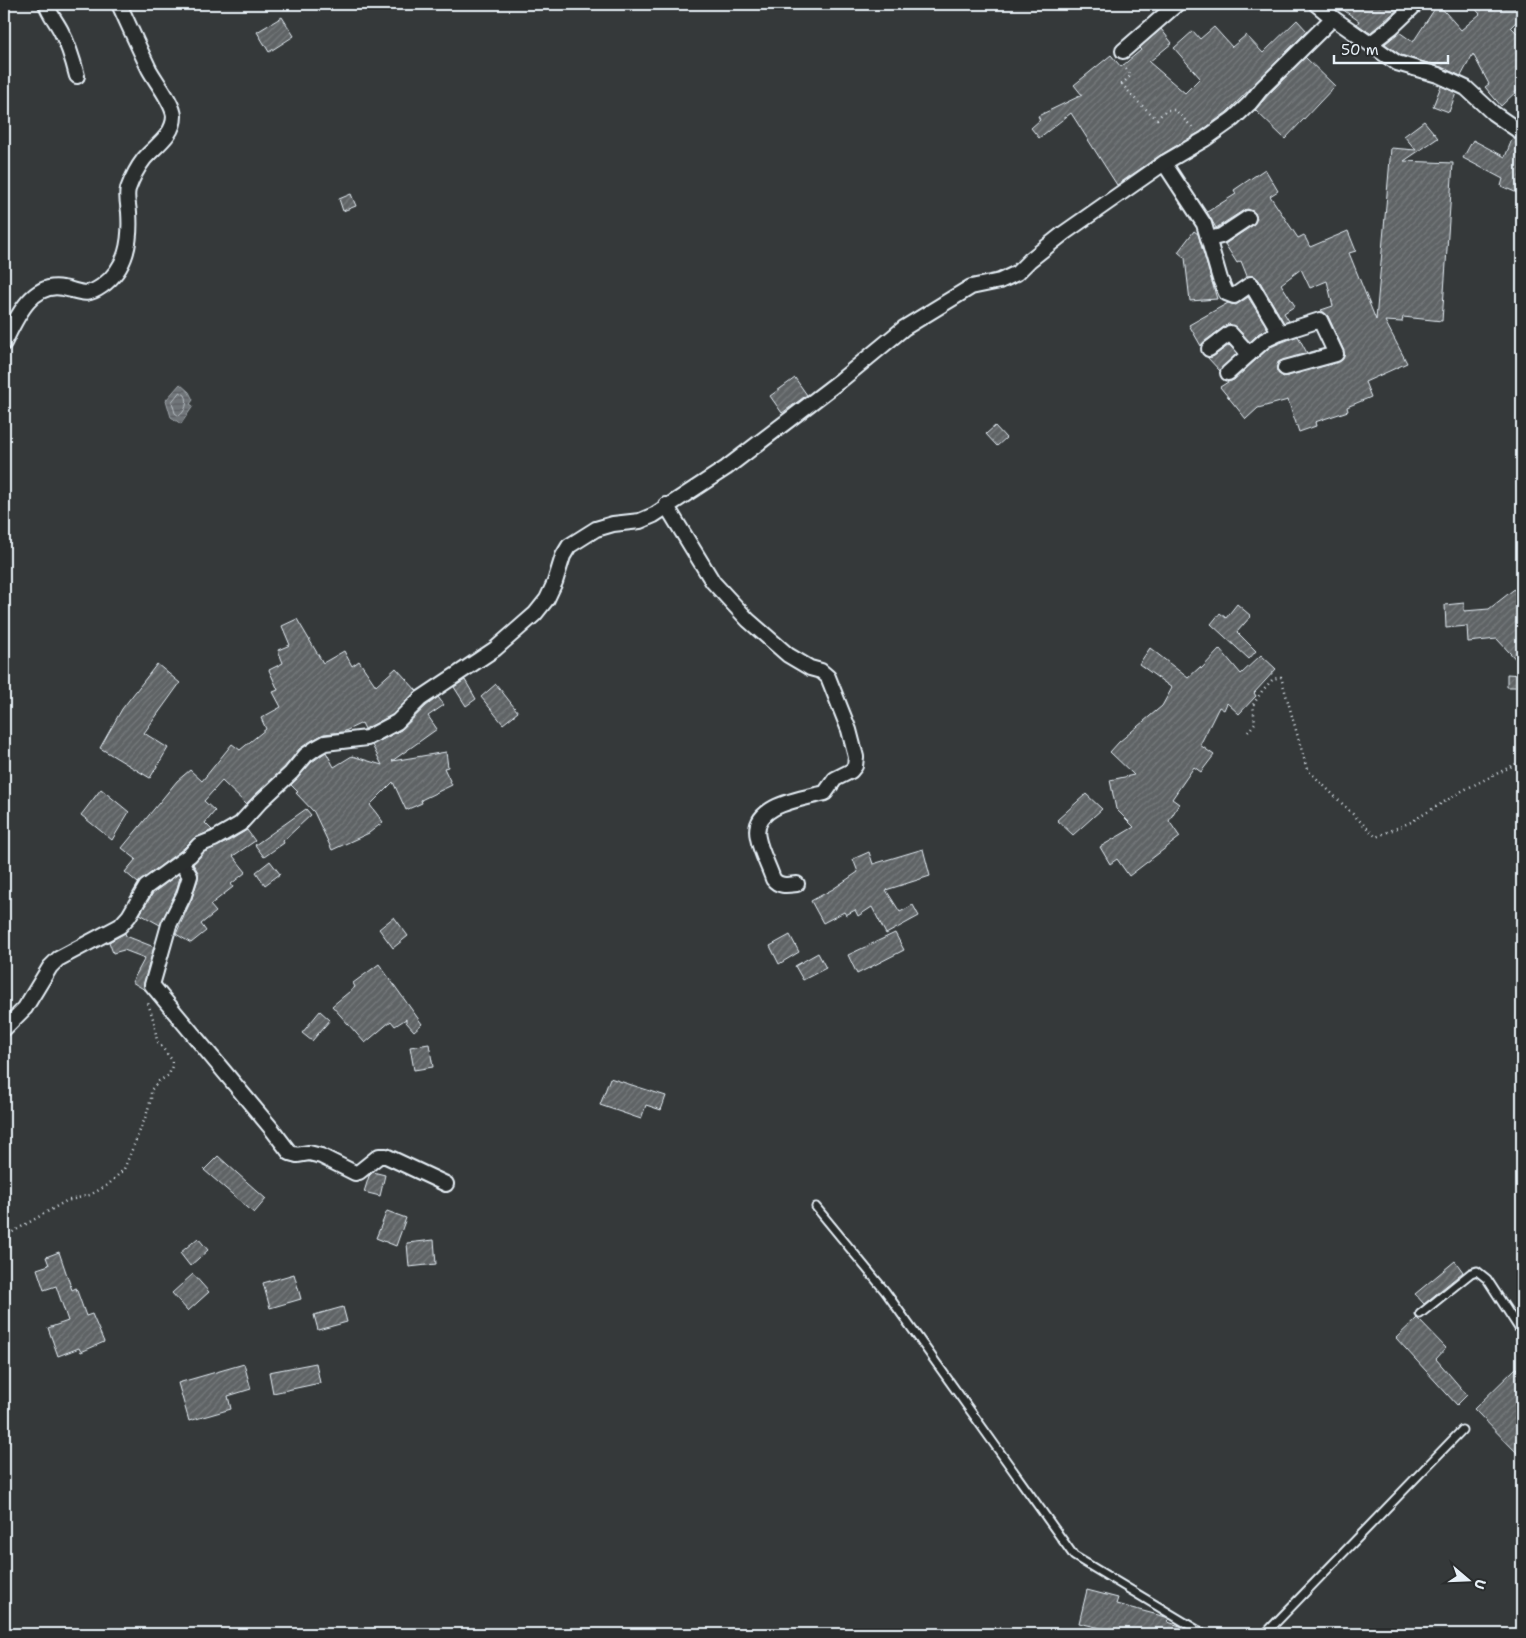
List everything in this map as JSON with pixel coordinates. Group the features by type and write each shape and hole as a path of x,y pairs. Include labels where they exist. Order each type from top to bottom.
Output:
{"street":[{"path":"46,4 50,16 60,28 72,53 78,76"},
{"path":"4,343 24,307 38,292 55,287 86,294 100,287 116,273 126,256 130,227 127,192 133,176 144,159 169,133 173,123 174,115 171,107 150,70 119,4"},
{"path":"1123,51 1177,4"},
{"path":"1316,4 1397,63 1438,74 1466,88 1493,113 1522,133"},
{"path":"1371,44 1414,6"},
{"path":"4,1029 28,1004 50,967 58,959 120,926 129,916 146,887 190,855 199,845 240,824 291,773 306,755 325,743 368,738 397,722 420,699 495,649 535,614 547,598 568,546 596,529 614,524 640,521 654,515 726,468 841,380 904,328 971,287 1000,281 1017,273 1064,233 1164,163 1205,139 1250,103 1262,88 1333,18"},
{"path":"1164,163 1204,224 1226,293 1234,296 1251,284 1280,333"},
{"path":"1209,239 1221,236 1248,218"},
{"path":"1228,373 1265,340 1320,320 1336,354 1285,368"},
{"path":"1209,349 1230,333 1249,354"},
{"path":"666,506 713,582 730,601 748,620 788,655 810,668 821,671 828,677 849,730 856,757 855,766 851,771 835,778 825,793 792,801 760,817 757,827 758,839 773,879 776,883 782,885 797,884"},
{"path":"181,862 190,876 184,894 169,925 152,985 290,1153 297,1155 309,1153 321,1156 355,1173 360,1172 379,1156 386,1156 446,1184"}],"lane":[{"path":"816,1207 885,1290 1074,1556 1204,1634"},
{"path":"1420,1314 1471,1273 1477,1271 1487,1279 1522,1333"},
{"path":"1265,1634 1462,1430"}],"path":[{"path":"1123,51 1117,57 1131,75 1122,84 1137,102 1157,119 1166,110 1175,110 1205,139"},
{"path":"1248,732 1255,723 1253,704 1273,680 1281,677 1307,769 1376,837 1411,822 1462,791 1522,761"},
{"path":"4,1236 66,1202 90,1195 108,1185 124,1169 146,1116 151,1099 151,1090 159,1081 169,1075 172,1066 172,1060 157,1041 154,1022 145,995 156,988"}],"water":[{"path":"180,384 189,392 193,400 190,404 193,406 181,424 171,417 166,400"}],"building":[{"path":"1335,4 1404,4 1370,33 1357,24 1359,21"},
{"path":"1438,4 1461,30 1480,14 1471,4 1522,4 1522,16 1511,27 1522,38 1522,86 1501,106 1485,87 1489,84 1473,54 1461,76 1440,67 1401,55 1385,44 1399,32 1413,42"},
{"path":"282,17 294,36 269,52 257,32"},
{"path":"1297,20 1307,31 1227,112 1200,132 1159,156 1117,185 1071,113 1039,138 1031,128 1040,120 1038,116 1082,95 1074,85 1111,55 1121,67 1161,29 1172,43 1149,62 1185,93 1200,78 1174,48 1193,31 1200,39 1214,27 1232,47 1246,35 1263,53"},
{"path":"1305,57 1335,86 1285,139 1255,110"},
{"path":"1441,86 1456,93 1449,112 1433,106"},
{"path":"1424,121 1438,138 1404,161 1453,163 1442,321 1403,317 1402,322 1385,321 1407,363 1365,382 1371,397 1347,407 1348,411 1315,422 1316,426 1299,432 1288,400 1258,408 1246,419 1220,387 1234,380 1270,347 1298,336 1307,353 1278,362 1277,371 1283,377 1338,362 1343,359 1344,351 1328,316 1321,310 1333,306 1327,281 1310,288 1301,269 1281,284 1295,306 1284,313 1289,321 1284,323 1259,280 1255,276 1247,276 1241,261 1237,263 1225,244 1253,225 1257,218 1255,213 1248,209 1244,210 1216,228 1207,212 1236,194 1234,190 1265,169 1278,191 1270,196 1298,238 1304,235 1310,247 1348,231 1356,251 1349,253 1376,320 1391,148 1416,150 1404,136"},
{"path":"1513,137 1522,142 1522,195 1501,186 1503,179 1463,158 1473,140 1505,157"},
{"path":"351,194 356,206 343,211 339,199"},
{"path":"1194,231 1198,234 1217,299 1190,301 1185,258 1178,252"},
{"path":"1248,297 1268,329 1259,333 1250,342 1236,327 1228,324 1201,346 1189,325 1228,303 1236,305"},
{"path":"1229,345 1237,353 1220,371 1207,357 1214,356"},
{"path":"795,378 807,395 782,413 770,396"},
{"path":"995,426 1006,438 997,446 986,434"},
{"path":"1522,583 1522,666 1497,639 1468,642 1467,626 1446,628 1445,605 1464,603 1464,611 1489,609"},
{"path":"1237,604 1251,616 1237,632 1256,651 1249,659 1211,624 1220,613 1226,618"},
{"path":"297,619 323,663 344,651 352,666 359,661 376,686 396,668 417,691 392,715 365,729 362,723 343,732 324,734 311,741 299,749 285,767 246,804 222,781 204,801 215,811 205,823 212,830 193,839 138,883 125,872 136,859 122,848 177,781 190,770 202,781 232,744 240,750 266,729 261,718 281,707 273,692 278,690 269,670 283,663 278,650 290,645 282,626"},
{"path":"1150,648 1188,678 1200,667 1201,669 1220,649 1241,674 1261,655 1276,669 1254,693 1256,696 1239,714 1227,703 1224,710 1219,707 1200,745 1214,755 1201,772 1194,767 1172,799 1179,804 1169,821 1180,837 1129,876 1117,859 1110,864 1100,847 1134,827 1116,809 1110,780 1134,775 1110,752 1119,742 1162,706 1172,688 1139,664"},
{"path":"157,664 180,683 144,733 168,748 150,778 100,748 122,709"},
{"path":"1507,674 1522,675 1522,687 1507,687"},
{"path":"465,680 476,699 466,706 454,687"},
{"path":"496,684 518,712 503,724 481,697"},
{"path":"438,697 444,705 428,716 437,729 392,761 446,752 448,767 444,768 452,785 421,800 422,803 406,810 393,782 370,805 383,822 369,833 332,850 314,812 291,785 312,762 326,752 334,767 352,756 382,765 372,745 401,730"},
{"path":"101,789 129,812 112,840 81,815"},
{"path":"1086,794 1102,809 1073,835 1057,820"},
{"path":"306,809 311,815 283,841 284,843 264,857 255,845"},
{"path":"247,830 255,841 233,856 246,872 231,884 233,887 210,905 216,912 201,924 206,931 191,943 176,934 198,879 198,872 193,864 204,852 227,842"},
{"path":"923,849 930,876 886,890 900,912 913,905 919,916 886,934 872,907 858,916 855,910 846,915 844,912 823,923 811,901 858,872 853,859 869,852 873,864"},
{"path":"270,861 280,874 265,885 256,872"},
{"path":"178,874 180,877 176,892 160,925 140,914 153,893"},
{"path":"394,917 408,936 393,948 379,929"},
{"path":"125,933 126,936 154,947 144,983 145,990 132,982 145,958 124,950 113,953 109,942"},
{"path":"895,933 904,950 857,974 848,955"},
{"path":"790,935 799,952 779,964 770,946"},
{"path":"818,953 826,968 803,980 795,966"},
{"path":"379,964 422,1024 414,1031 406,1022 406,1019 395,1026 391,1021 365,1043 332,1006 355,987 353,983"},
{"path":"320,1011 330,1020 312,1041 302,1033"},
{"path":"429,1044 433,1067 414,1070 410,1047"},
{"path":"610,1078 666,1096 661,1110 646,1105 641,1119 600,1105"},
{"path":"218,1156 266,1199 254,1213 204,1170"},
{"path":"373,1172 385,1175 380,1196 364,1192 369,1176"},
{"path":"387,1211 406,1218 396,1246 376,1238"},
{"path":"198,1238 208,1250 190,1266 180,1253"},
{"path":"434,1240 436,1264 409,1267 407,1243"},
{"path":"59,1252 72,1290 76,1288 86,1316 92,1314 104,1342 81,1352 79,1348 58,1356 48,1328 68,1321 56,1286 44,1290 37,1269 49,1265 46,1257"},
{"path":"1455,1261 1463,1272 1424,1304 1415,1294"},
{"path":"193,1274 209,1292 188,1311 172,1293"},
{"path":"294,1274 301,1299 270,1308 263,1283"},
{"path":"343,1307 347,1322 318,1330 314,1315"},
{"path":"1417,1318 1446,1348 1436,1359 1467,1395 1457,1405 1396,1338"},
{"path":"316,1363 320,1383 273,1393 269,1372"},
{"path":"244,1364 251,1389 228,1396 231,1409 189,1421 178,1383"},
{"path":"1516,1368 1522,1374 1522,1458 1474,1409"},
{"path":"1087,1590 1118,1598 1116,1604 1166,1617 1169,1619 1168,1622 1194,1634 1127,1634 1079,1623"}]}
